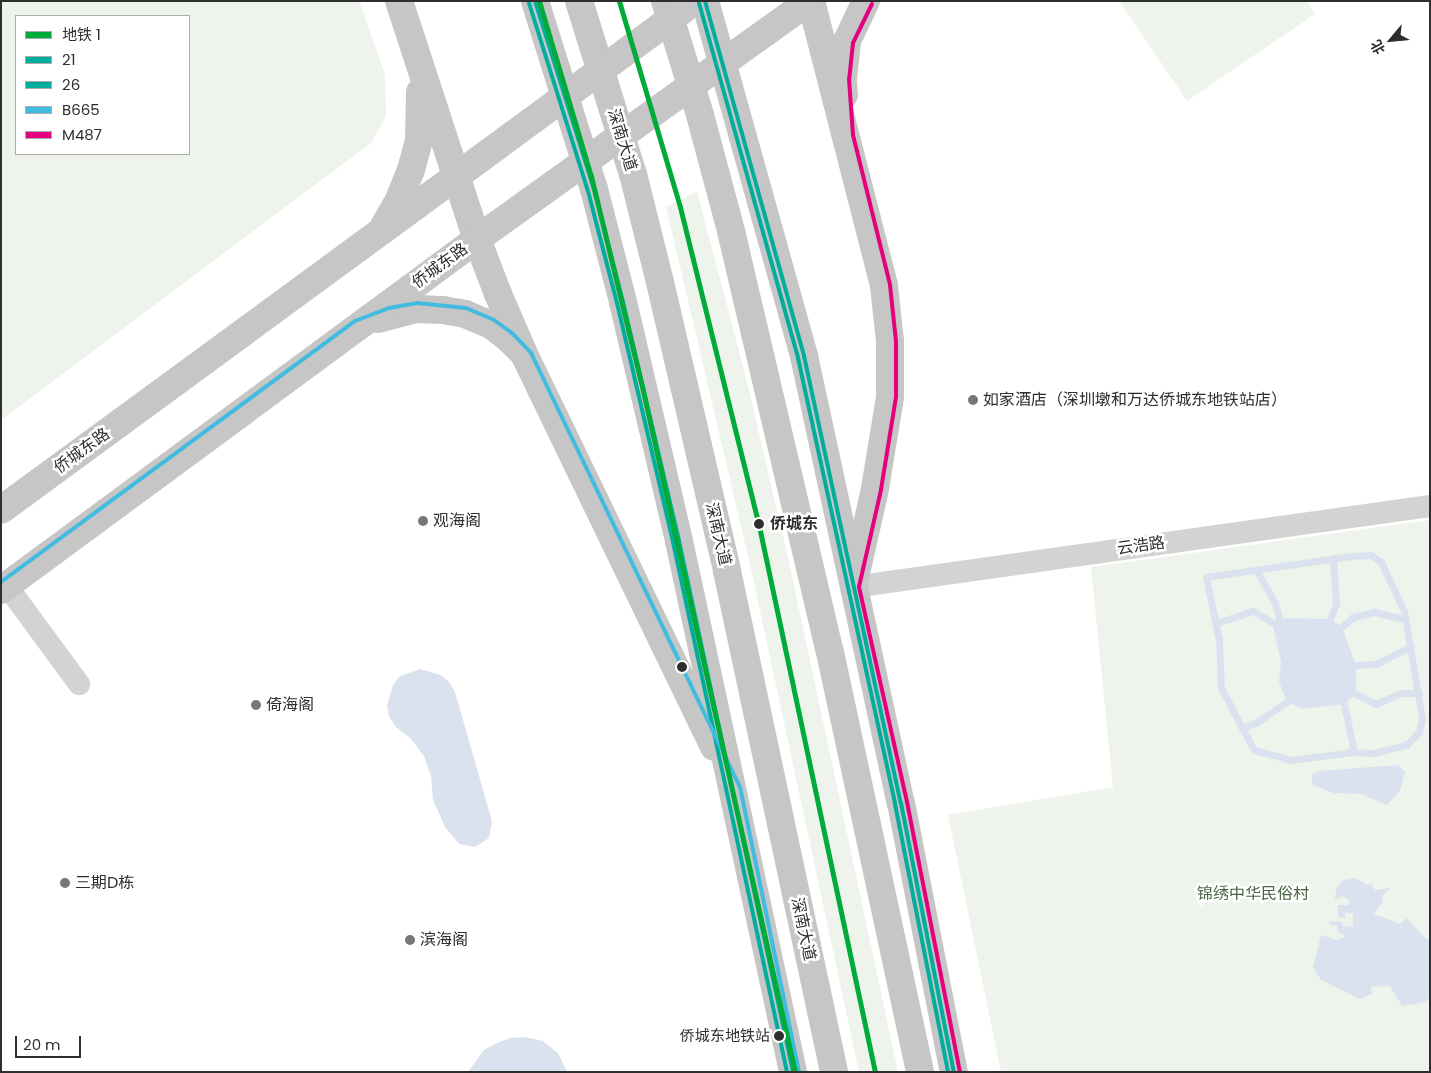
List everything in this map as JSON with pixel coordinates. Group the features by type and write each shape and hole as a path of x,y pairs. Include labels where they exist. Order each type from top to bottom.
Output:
{"main road":[{"path":"399,1 477,239 525,356 734,789"},
{"path":"535,1 594,189 623,302 734,789 793,1072"},
{"name":"深南大道","path":"579,1 633,174 659,278 727,571 834,1072"},
{"path":"665,1 732,231 830,652 920,1072"},
{"name":"侨城东路","path":"1,510 695,1"},
{"path":"706,1 765,209 804,356 901,803 954,1072"},
{"path":"811,1 884,286 890,341 890,397 876,489 853,587"},
{"name":"侨城东路","path":"4,588 477,239 811,1"},
{"path":"847,136 843,79 847,40 866,1"},
{"path":"378,235 398,202 411,170 419,140 421,106 418,62"},
{"path":"358,327 391,314 417,309 443,310 465,314 491,325 508,338 525,356"}],"street":[{"name":"云浩路","path":"853,587 982,567 1430,506"},
{"path":"4,588 79,684"}],"green space":[{"path":"1,1 359,1 385,74 386,116 371,143 1,420"},
{"path":"1119,1 1307,1 1315,14 1187,101"},
{"path":"697,191 746,378 789,562 898,1072 859,1072 751,569 666,207"},
{"name":"锦绣中华民俗村","path":"1430,520 1430,1072 1001,1072 948,815 1113,787 1091,567"}],"shaded area":[{"path":"1279,618 1330,619 1342,627 1356,665 1356,694 1344,704 1303,709 1287,702 1279,682 1281,662 1272,622"},
{"path":"420,669 441,675 449,682 455,692 492,821 489,838 475,847 459,844 445,827 433,800 431,776 424,756 411,739 395,726 389,716 387,706 393,685 400,676"},
{"path":"1398,765 1405,772 1400,791 1387,805 1361,794 1334,793 1313,785 1311,775 1319,771"},
{"path":"1355,878 1367,885 1371,883 1375,890 1391,888 1383,895 1382,903 1374,914 1400,924 1407,918 1425,938 1430,940 1430,999 1421,1003 1402,1006 1390,986 1371,987 1372,994 1360,999 1321,980 1313,967 1321,935 1336,940 1346,937 1337,931 1337,926 1330,924 1329,921 1342,922 1343,927 1353,926 1353,914 1345,912 1345,918 1338,917 1338,905 1348,905 1349,900 1342,896 1335,900 1336,889 1343,880"},
{"path":"525,1037 543,1041 558,1053 567,1072 468,1072 484,1050 510,1038"}],"waterway":[{"path":"1371,555 1381,562 1404,611 1422,718 1419,732 1406,745 1373,753 1354,752 1291,760 1254,750 1221,688 1219,640 1206,577 1350,556 1371,555"},
{"path":"1330,619 1336,604 1333,558"},
{"path":"1256,570 1275,603 1279,618"},
{"path":"1216,623 1253,611 1272,622"},
{"path":"1342,627 1353,617 1374,612 1405,619"},
{"path":"1356,665 1376,664 1411,646"},
{"path":"1356,694 1376,704 1401,693 1419,693"},
{"path":"1242,728 1257,722 1287,702"},
{"path":"1344,704 1354,752"}],"metro line":[{"name":"1","path":"539,1 591,176 641,382 795,1072"},
{"name":"1","path":"619,1 680,207 759,526 875,1072"}],"transit line":[{"name":"21","path":"535,1 594,189 623,302 679,541 793,1072"},
{"name":"21","path":"705,1 804,356 901,803 954,1072"},
{"name":"26","path":"529,3 588,191 617,303 673,542 787,1072"},
{"name":"26","path":"699,3 798,358 895,804 948,1072"},
{"name":"M487","path":"872,4 853,43 849,79 853,135 890,285 896,341 896,397 881,490 859,587 907,802 960,1071"},
{"name":"B665","path":"1,582 355,321 389,308 417,303 466,308 494,320 512,333 531,353 740,787 799,1071"}],"place":[{"name":"如家酒店（深圳墩和万达侨城东地铁站店）","path":"973,400"},
{"name":"观海阁","path":"423,521"},
{"name":"侨城东","path":"759,524"},
{"name":"倚海阁","path":"256,705"},
{"name":"三期D栋","path":"65,883"},
{"name":"滨海阁","path":"410,940"},
{"name":"侨城东地铁站","path":"779,1036"}]}
